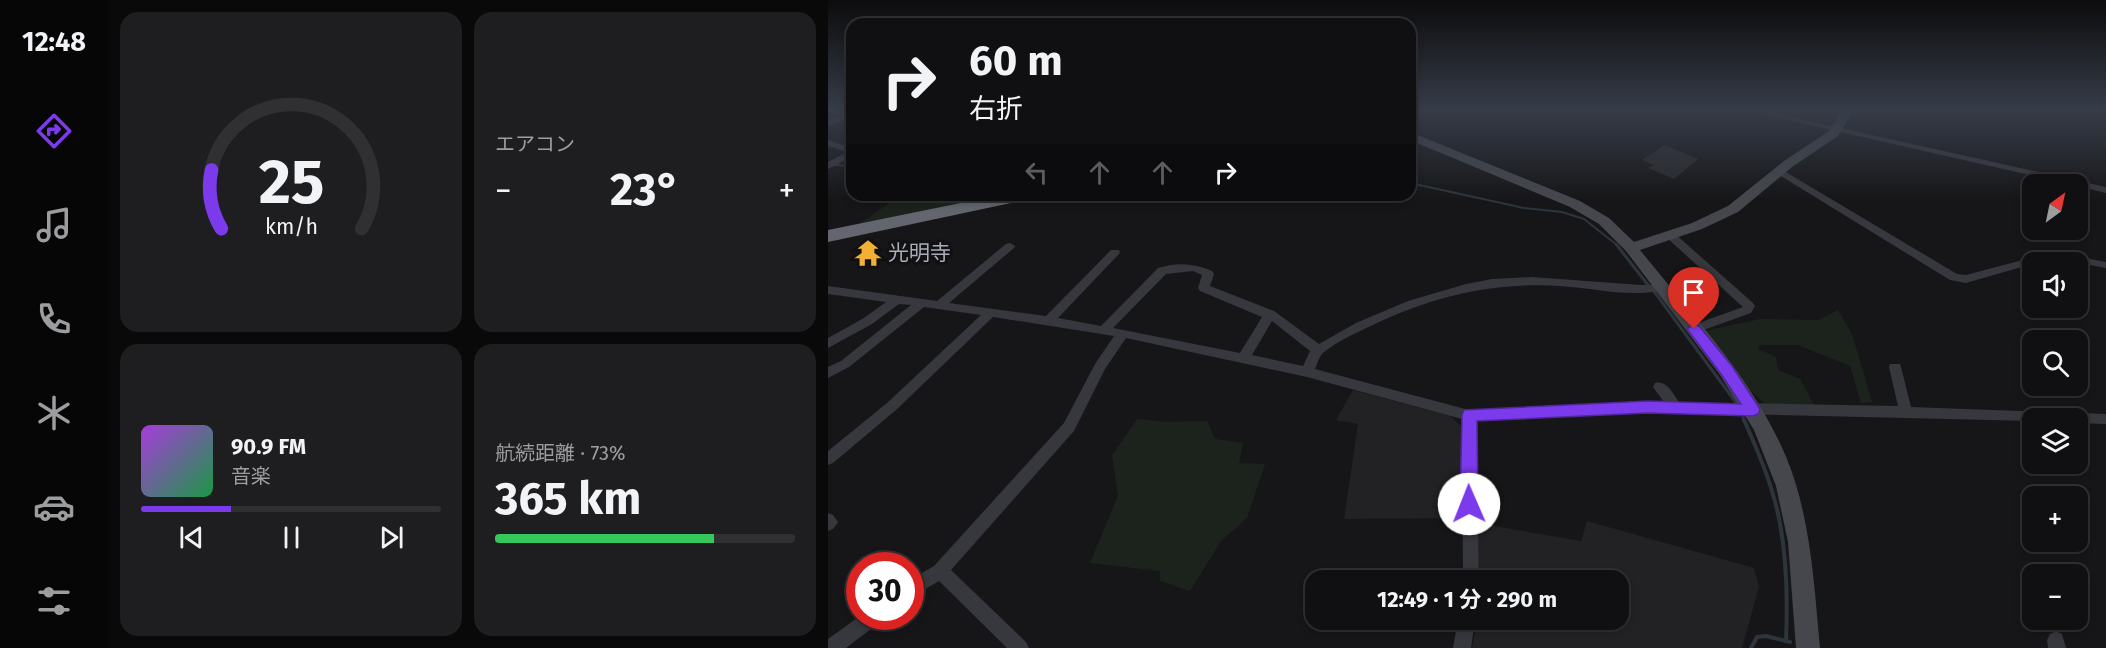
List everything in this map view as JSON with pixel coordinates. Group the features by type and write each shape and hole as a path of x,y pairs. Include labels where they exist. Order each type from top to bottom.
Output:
{"highway":[{"path":"828,236 998,201"}],"main road":[{"path":"1418,139 1575,204 1604,220 1631,248 1726,370 1753,410 1777,459 1799,542 1808,648"},
{"path":"1631,248 1670,235 1732,209 1779,171 1827,139"}],"street":[{"path":"1882,139 2106,190"},
{"path":"828,143 846,150"},
{"path":"828,166 846,156"},
{"path":"1779,171 1954,277 1966,279 2053,255 2106,266"},
{"path":"1670,235 1749,306 1748,310 1694,329"},
{"path":"939,305 1010,246"},
{"path":"1049,321 1114,252"},
{"path":"1104,330 1156,275 1168,268 1184,270 1194,267 1206,271 1208,277 1204,288 1270,314 1305,339 1316,349 1316,352"},
{"path":"1307,372 1316,352 1376,317 1444,295 1517,281 1641,289 1660,287"},
{"path":"828,290 1123,333 1307,372 1469,415 1617,408 1676,408 1906,412 2106,419"},
{"path":"828,344 868,321 896,300"},
{"path":"828,373 845,364 921,303"},
{"path":"828,459 870,428 991,312"},
{"path":"1243,358 1270,314"},
{"path":"924,581 940,571 1069,427 1100,367 1123,333"},
{"path":"1895,367 1906,412"},
{"path":"1660,387 1676,408"},
{"path":"1469,415 1471,570"},
{"path":"940,571 1017,647"},
{"path":"831,648 855,630"},
{"path":"1462,648 1465,630"}],"shaded area":[{"path":"892,201 967,201 961,206 859,224"},
{"path":"1838,310 1852,334 1872,402 1861,403 1850,366 1798,345 1759,345 1758,349 1776,357 1778,370 1800,379 1814,405 1765,404 1749,389 1704,331 1760,319 1818,320"},
{"path":"1353,390 1450,416 1461,426 1462,518 1344,519 1358,424 1336,420"},
{"path":"1137,419 1168,422 1207,421 1215,439 1243,443 1239,463 1265,464 1247,518 1221,541 1190,591 1160,581 1160,571 1090,563 1118,496 1112,456"},
{"path":"1587,521 1754,568 1759,587 1742,648 1472,648 1475,630 1629,630 1629,570 1479,570 1477,523 1581,541"}],"building":[{"path":"1665,145 1698,159 1674,179 1648,168 1654,165 1642,160"}],"waterway":[{"path":"835,165 846,166"},
{"path":"1416,184 1524,208 1562,212 1584,219 1616,245"},
{"path":"1616,245 1648,285"},
{"path":"1653,290 1737,404"},
{"path":"1744,420 1768,478 1782,533 1786,569 1786,641"},
{"path":"1751,648 1757,637 1766,636 1786,641"},
{"path":"1786,641 1790,642"}],"place":[{"name":"光明寺","path":"868,253"}],"route":[{"path":"1469,504 1469,415 1648,407 1753,410 1694,329"}]}
